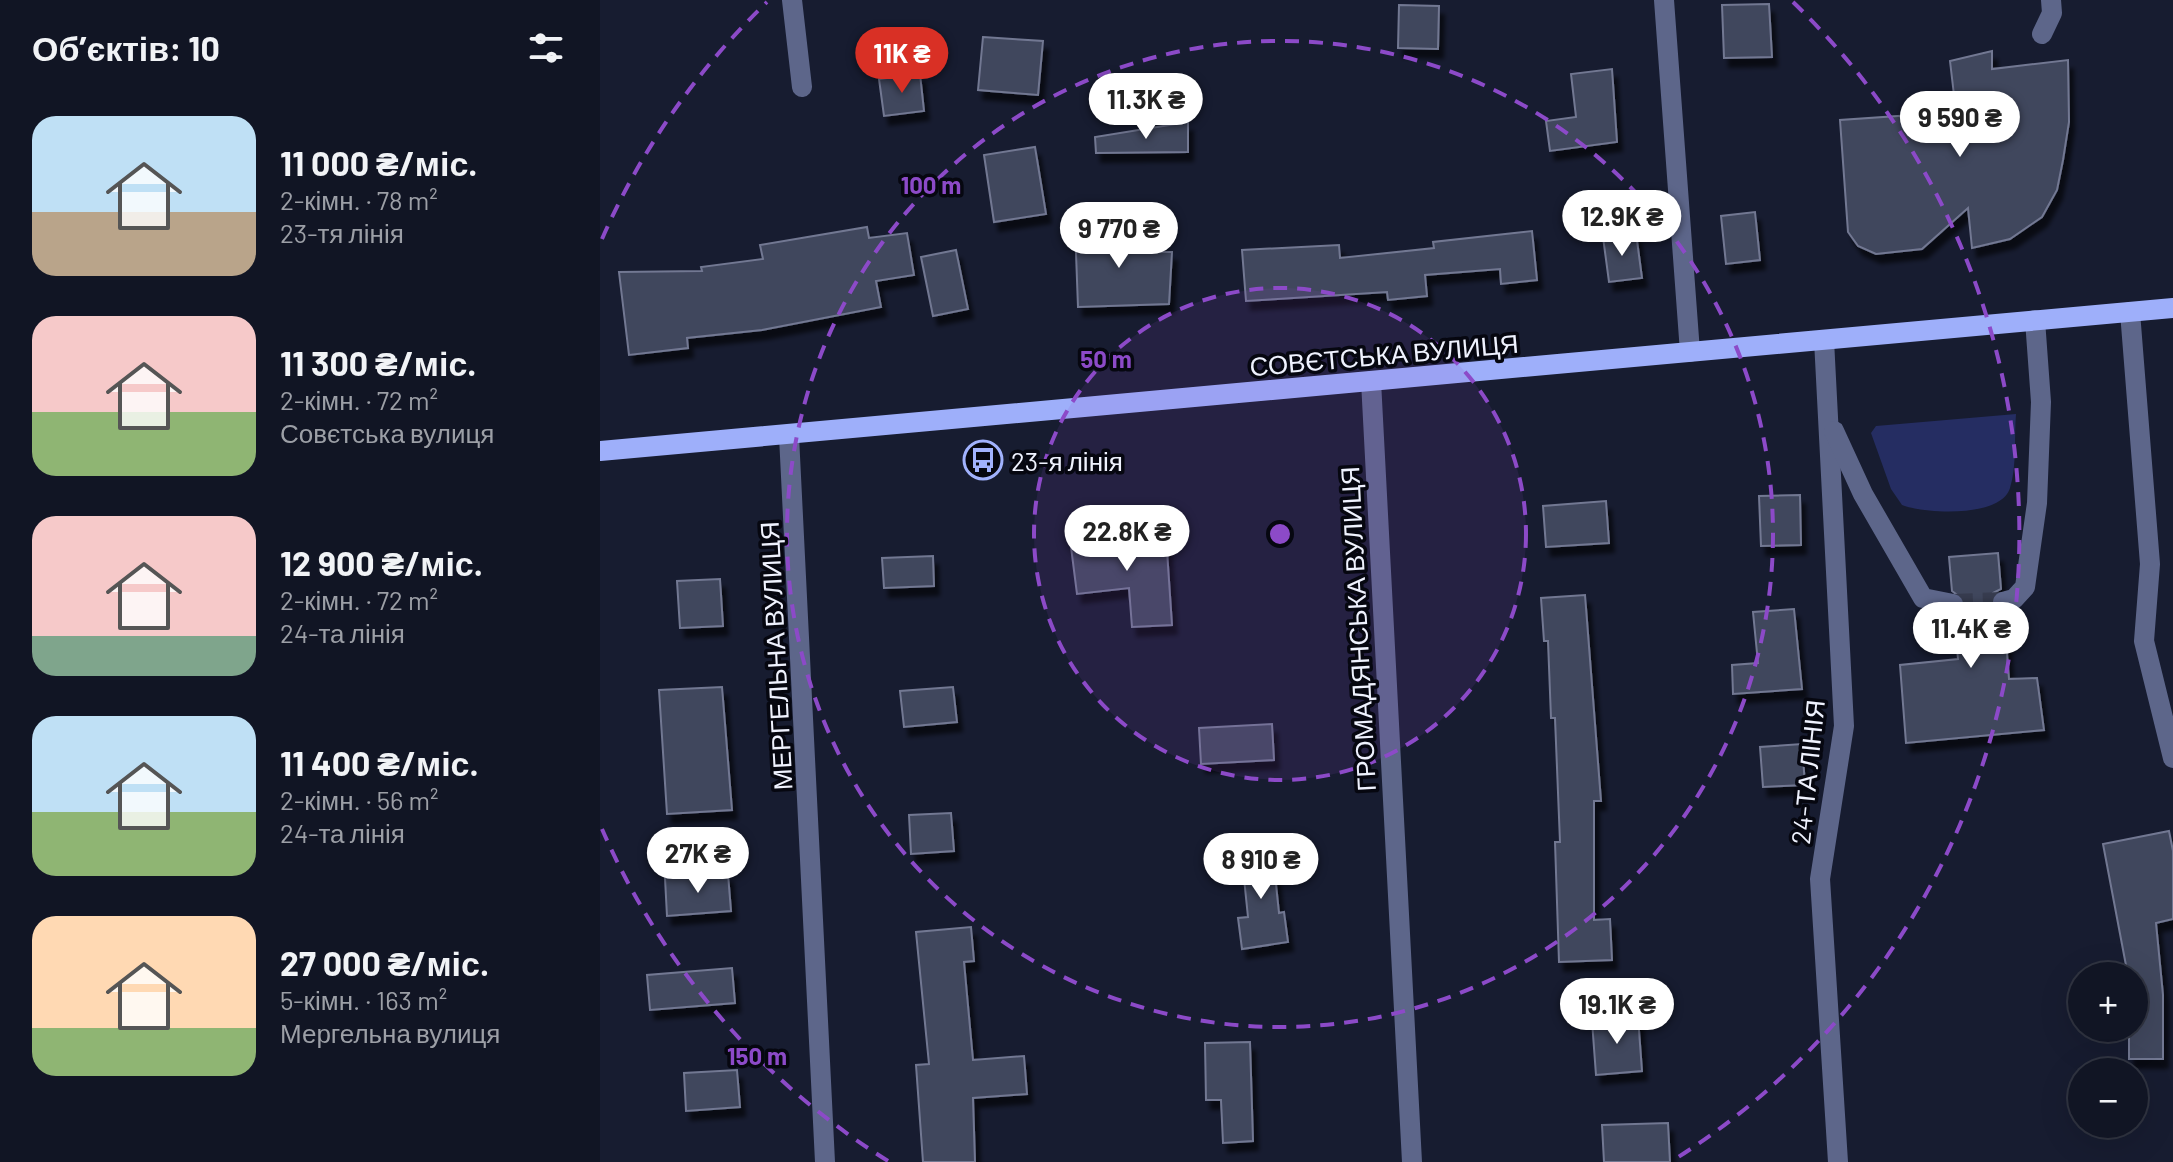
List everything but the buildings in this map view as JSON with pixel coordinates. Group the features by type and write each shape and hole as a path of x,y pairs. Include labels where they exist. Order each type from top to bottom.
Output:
{"main road":[{"name":"СОВЄТСЬКА ВУЛИЦЯ","path":"600,451 2173,308"}],"street":[{"path":"792,0 802,87"},
{"path":"1664,0 1690,352"},
{"path":"2042,34 2052,13 2051,0"},
{"path":"2130,312 2150,564 2144,641 2173,758"},
{"path":"2003,602 2014,599 2025,587 2037,503 2041,402 2035,320"},
{"name":"24-ТА ЛІНІЯ","path":"1824,340 1844,726 1820,879 1838,1162"},
{"name":"ГРОМАДЯНСЬКА ВУЛИЦЯ","path":"1371,381 1412,1162"},
{"path":"1829,420 1863,494 1923,598 1953,604"},
{"name":"МЕРГЕЛЬНА ВУЛИЦЯ","path":"789,436 825,1162"}],"shaded area":[{"path":"2016,414 2010,488 2004,498 1978,509 1944,511 1902,505 1891,489 1871,433 1876,426"}],"tunnel":[{"path":"1953,604 2003,602"}],"place":[{"name":"23-я лінія","path":"983,460"}]}
